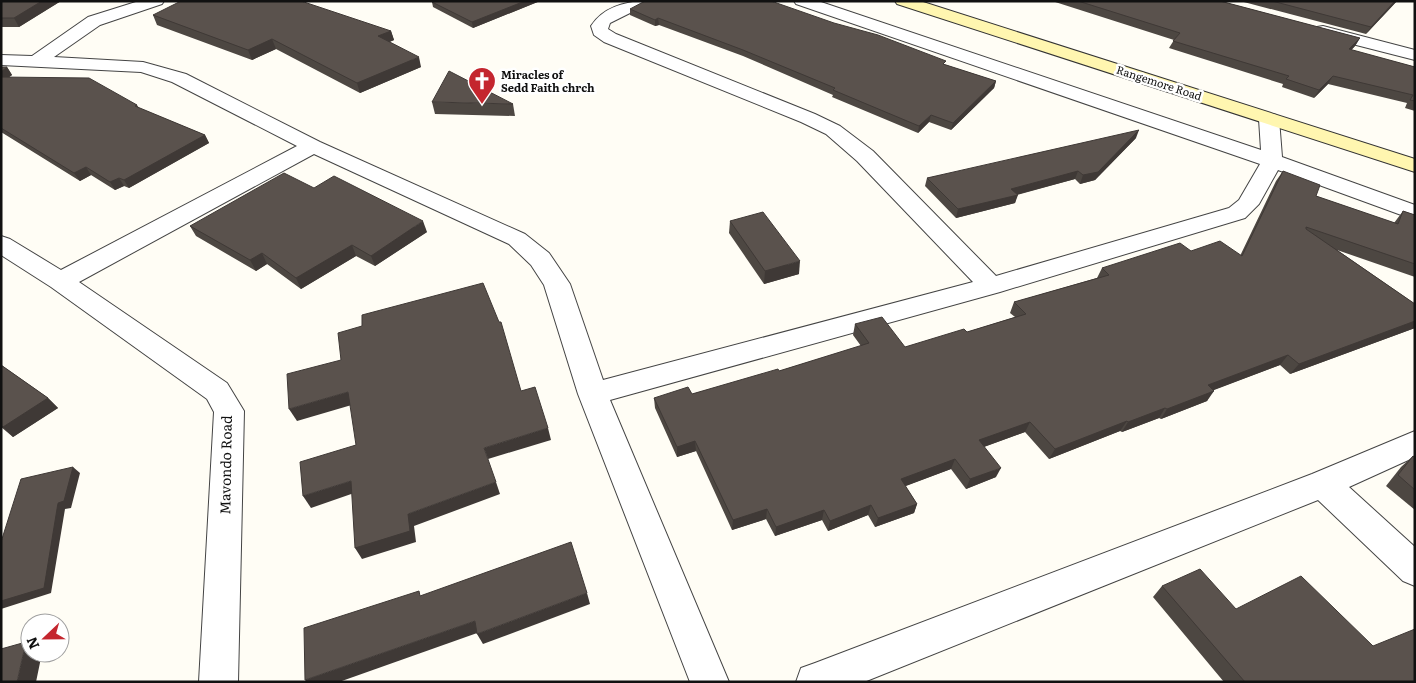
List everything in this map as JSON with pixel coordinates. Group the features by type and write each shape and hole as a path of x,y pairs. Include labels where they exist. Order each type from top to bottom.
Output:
{"street":[{"path":"37,61 94,21 156,1"},
{"path":"642,1 604,19 599,26 600,31 610,38 808,118 833,130 865,156 991,286"},
{"path":"802,1 1272,161 1415,213"},
{"name":"Rangemore Road","path":"903,1 1415,166"},
{"path":"1309,27 1415,55"},
{"path":"1,60 142,67 163,72 179,78 314,146 517,239 523,244 540,260 557,284 593,394 710,682"},
{"path":"593,394 991,286 1237,213 1248,204 1272,161 1268,118"},
{"path":"60,281 314,146"},
{"name":"Mavondo Road","path":"1,244 60,281 217,391 229,411 218,682"},
{"path":"815,682 1323,484 1415,443"},
{"path":"1323,484 1415,570"}],"building":[{"path":"1,1 42,1 14,18 1,18"},
{"path":"181,1 301,1 391,31 378,36 419,57 357,83 272,39 248,50 153,15"},
{"path":"432,1 525,1 472,22"},
{"path":"645,1 771,1 834,23 878,35 946,61 943,64 996,81 953,123 931,115 919,126 833,90 835,88 743,50 658,18 655,20 630,9"},
{"path":"1078,1 1220,1 1360,38 1349,49 1415,67 1415,101 1410,100 1413,95 1333,76 1319,90 1286,79 1289,76 1173,41 1180,33"},
{"path":"1272,1 1395,1 1371,27"},
{"path":"449,71 513,104 432,102"},
{"path":"1,77 89,78 137,105 135,106 205,135 124,180 119,178 110,182 86,167 74,173 1,128"},
{"path":"1139,130 1098,172 1083,175 1078,171 1011,189 1018,195 958,209 927,178"},
{"path":"1283,171 1320,185 1316,196 1398,224 1403,211 1415,215 1415,264 1306,227 1306,229 1415,304 1415,321 1299,364 1288,355 1208,385 1214,391 1167,409 1165,408 1127,421 1055,449 1030,422 979,440 1001,468 970,479 955,459 901,479 917,504 878,518 871,505 830,521 824,510 776,527 767,509 733,520 695,441 677,447 654,398 688,387 692,394 778,369 779,371 869,343 855,324 882,317 905,347 964,329 967,332 1026,314 1014,302 1109,275 1102,268 1180,243 1191,251 1220,241 1242,256"},
{"path":"284,173 314,188 334,176 423,221 371,256 352,245 296,278 262,253 250,260 190,226"},
{"path":"763,212 800,261 765,271 730,221"},
{"path":"483,283 499,322 501,322 521,391 535,387 548,428 484,448 496,482 408,514 410,531 355,548 351,481 303,496 300,462 356,445 348,392 289,409 287,374 341,360 338,333 362,326 362,315"},
{"path":"1,365 48,398 3,427 1,426"},
{"path":"1413,456 1415,457 1415,490 1398,475"},
{"path":"73,467 64,501 58,503 44,588 1,601 1,542 21,479"},
{"path":"571,542 587,593 477,634 475,621 305,680 304,628 419,591 420,596"},
{"path":"1200,569 1236,609 1301,576 1373,646 1415,629 1415,682 1245,682 1162,586"},
{"path":"20,644 21,663 17,682 1,682 1,649"}],"place":[{"name":"Miracles of Sedd Faith chrch","path":"482,105"}]}
